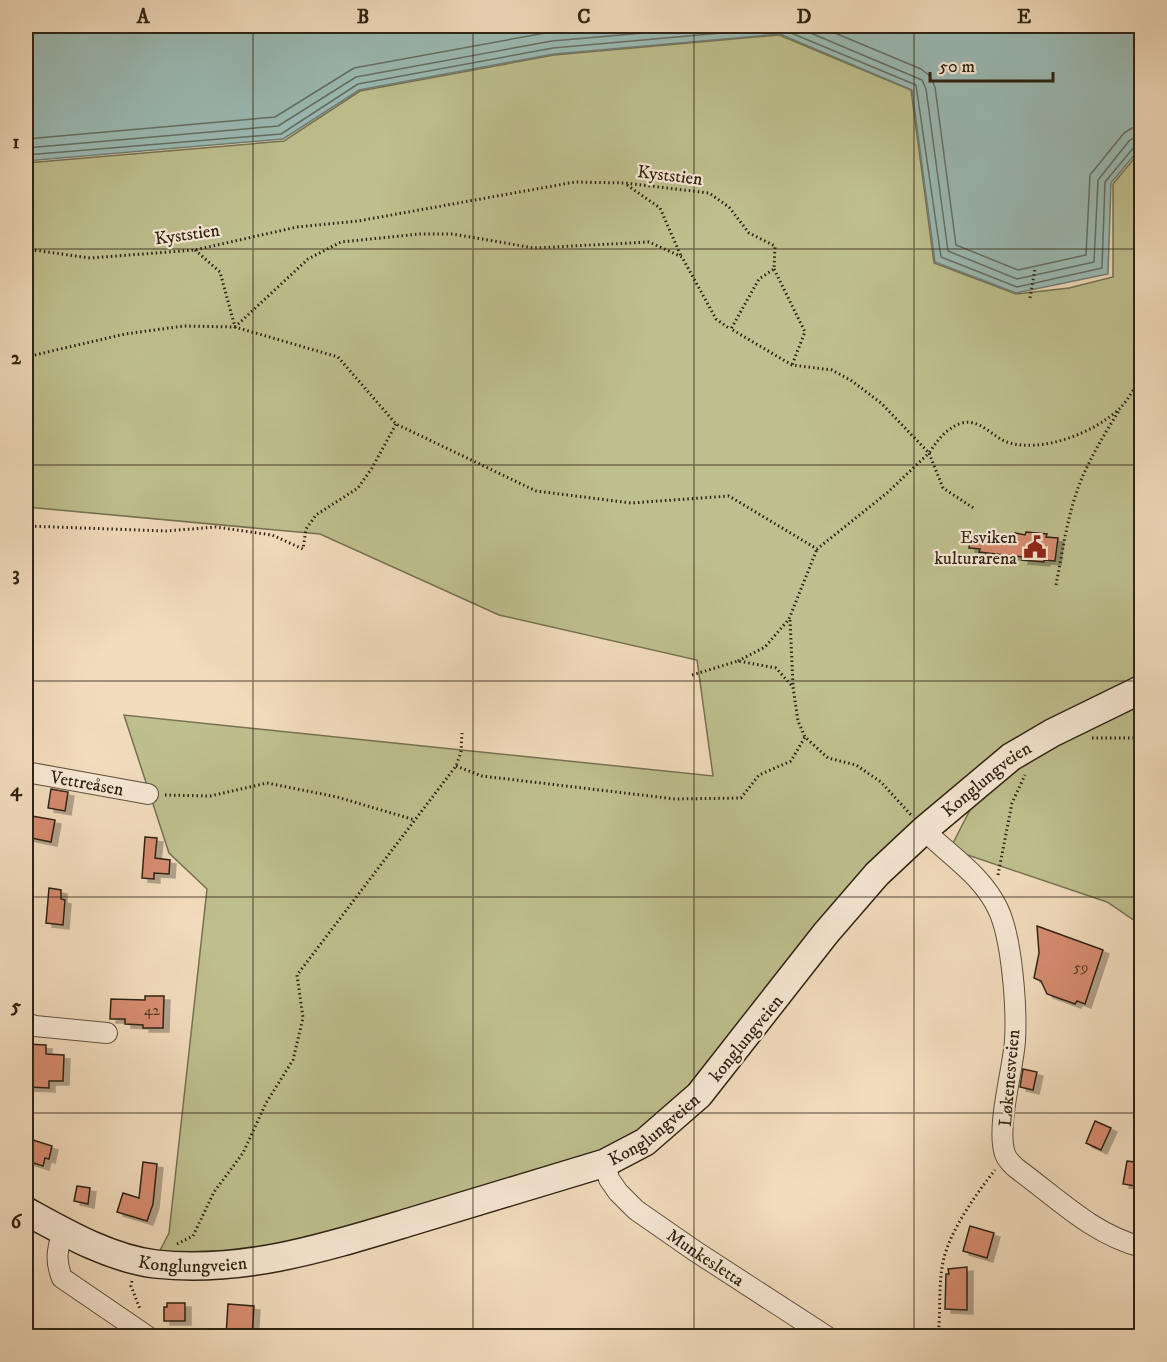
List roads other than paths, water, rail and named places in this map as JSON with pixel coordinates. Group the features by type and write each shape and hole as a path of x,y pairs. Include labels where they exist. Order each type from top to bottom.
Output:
{"street":[{"name":"Konglungveien","path":"26,1211 63,1232 144,1269 200,1267 258,1262 329,1246 605,1163 645,1142 699,1095 834,924 877,874 924,830 1011,757 1061,728 1142,689"},
{"name":"Vettreåsen","path":"26,772 148,794"},
{"name":"Løkenesveien","path":"924,830 986,887 1000,912 1008,943 1015,1041 1004,1125 1003,1143 1006,1157 1016,1168 1095,1227 1118,1239 1142,1247"},
{"path":"26,1023 35,1026 106,1033"},
{"name":"Munkesletta","path":"605,1163 609,1179 636,1210 826,1336"},
{"path":"63,1232 57,1249 57,1265 62,1278 146,1335"}],"water":[{"path":"26,26 1141,26 1141,147 1111,183 1108,274 1016,293 935,262 912,90 780,34 554,54 359,90 283,139 26,161"}],"place":[{"name":"Esviken kulturarena","path":"1035,547"}]}
